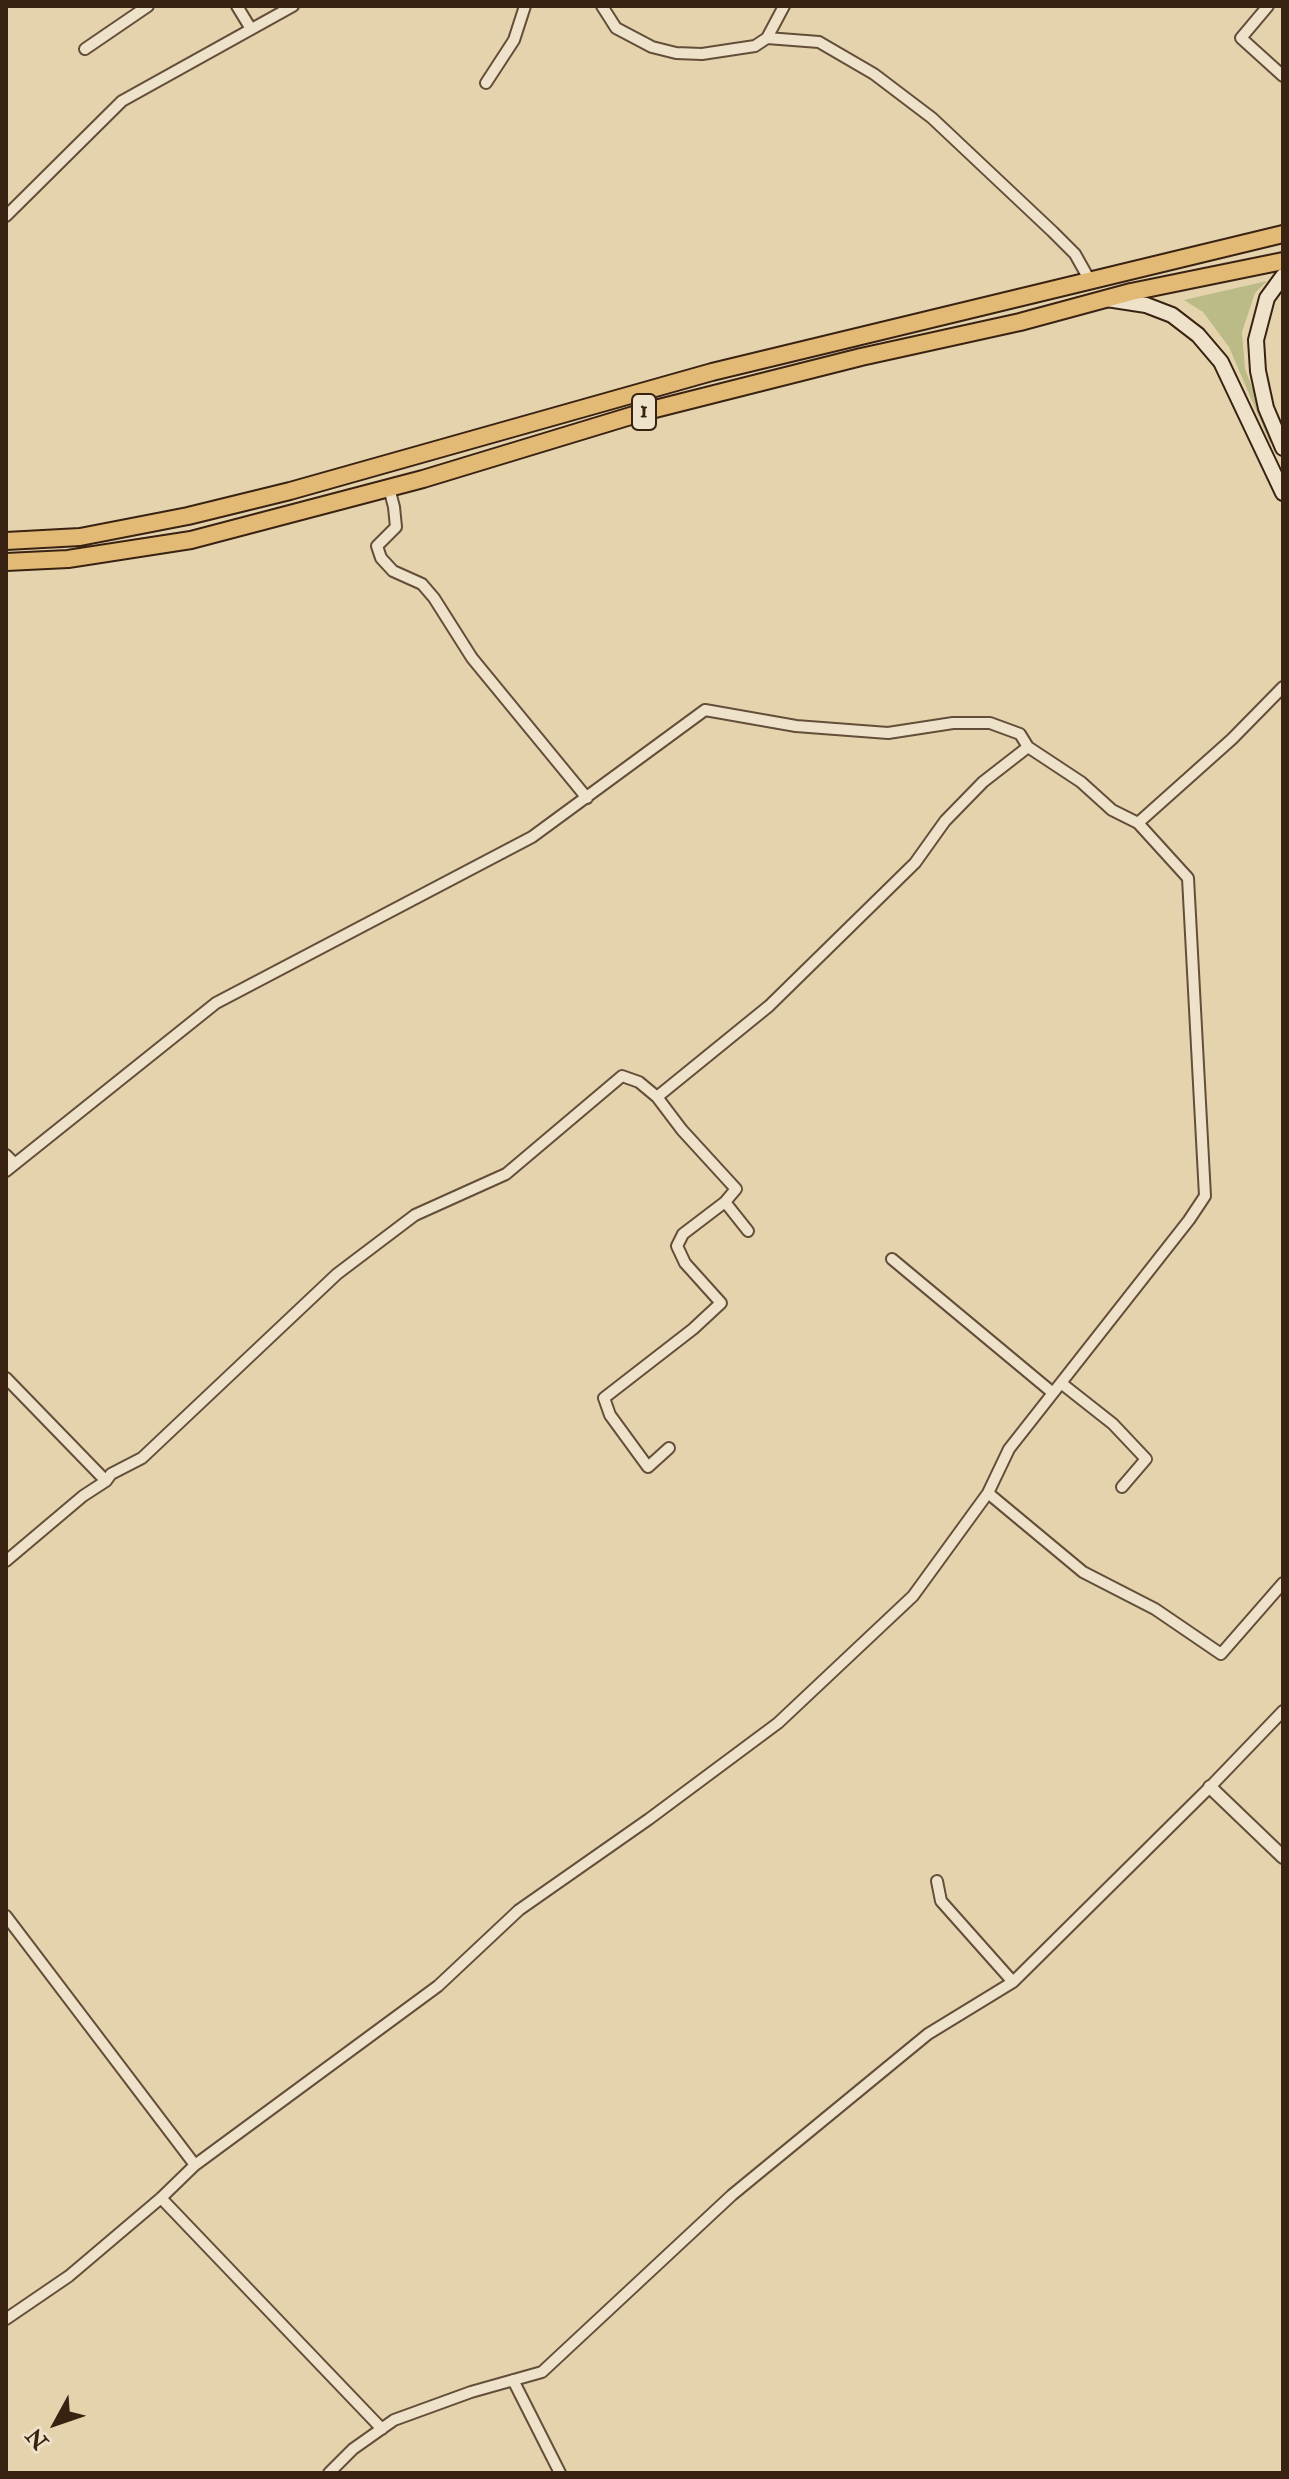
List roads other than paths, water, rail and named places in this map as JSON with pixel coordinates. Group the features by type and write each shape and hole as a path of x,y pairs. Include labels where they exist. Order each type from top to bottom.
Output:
{"main road":[{"name":"1","path":"6,541 80,537 188,516 290,491 712,372 1283,234"},
{"name":"1","path":"6,562 68,559 191,540 423,479 647,411 1106,299 1283,261"},
{"path":"1268,458 1283,448 1266,408 1258,371 1256,340 1267,298 1283,276"},
{"path":"1106,299 1146,305 1172,315 1198,335 1221,362 1283,493"},
{"path":"859,335 861,357"},
{"path":"417,455 423,479"},
{"path":"228,504 232,530"}],"street":[{"path":"85,49 148,6"},
{"path":"237,6 251,29"},
{"path":"6,216 122,101 293,6"},
{"path":"486,83 514,40 525,6"},
{"path":"602,6 616,28 652,47 676,53 702,54 755,46 767,38 784,6"},
{"path":"1268,6 1241,38 1283,76"},
{"path":"767,38 819,42 874,74 932,118 1053,232 1075,254 1089,279"},
{"path":"389,488 396,527 377,546 381,558 393,571 422,584 472,658 587,798"},
{"path":"1138,823 1232,739 1283,687"},
{"path":"6,1155 10,1167 216,1003 532,837 705,710 796,726 888,733 953,723 990,723 1020,734 1028,747 1081,782 1112,810 1138,823 1188,878 1205,1196 1009,1449 988,1493 913,1596 778,1723 519,1910 438,1986 195,2165 69,2276 6,2319"},
{"path":"657,1097 769,1006 915,863 945,821 983,782 1028,747"},
{"path":"6,1561 111,1474 142,1458 337,1274 415,1215 506,1174 622,1076 639,1082 657,1097 736,1189 725,1202 683,1234 677,1246 685,1263 721,1303 693,1329 604,1398 610,1415 648,1467 669,1448"},
{"path":"725,1202 748,1231"},
{"path":"892,1259 1053,1393"},
{"path":"6,1378 106,1481"},
{"path":"1061,1383 1113,1424 1146,1459 1122,1487"},
{"path":"988,1493 1083,1572 1155,1609 1221,1654 1283,1583"},
{"path":"329,2473 353,2449 394,2420 430,2405 542,2372 732,2195 928,2034 1013,1982 1283,1711"},
{"path":"1210,1787 1283,1857"},
{"path":"937,1881 941,1901 1013,1982"},
{"path":"6,1916 195,2165"},
{"path":"161,2198 382,2429"},
{"path":"513,2380 560,2473"}]}
